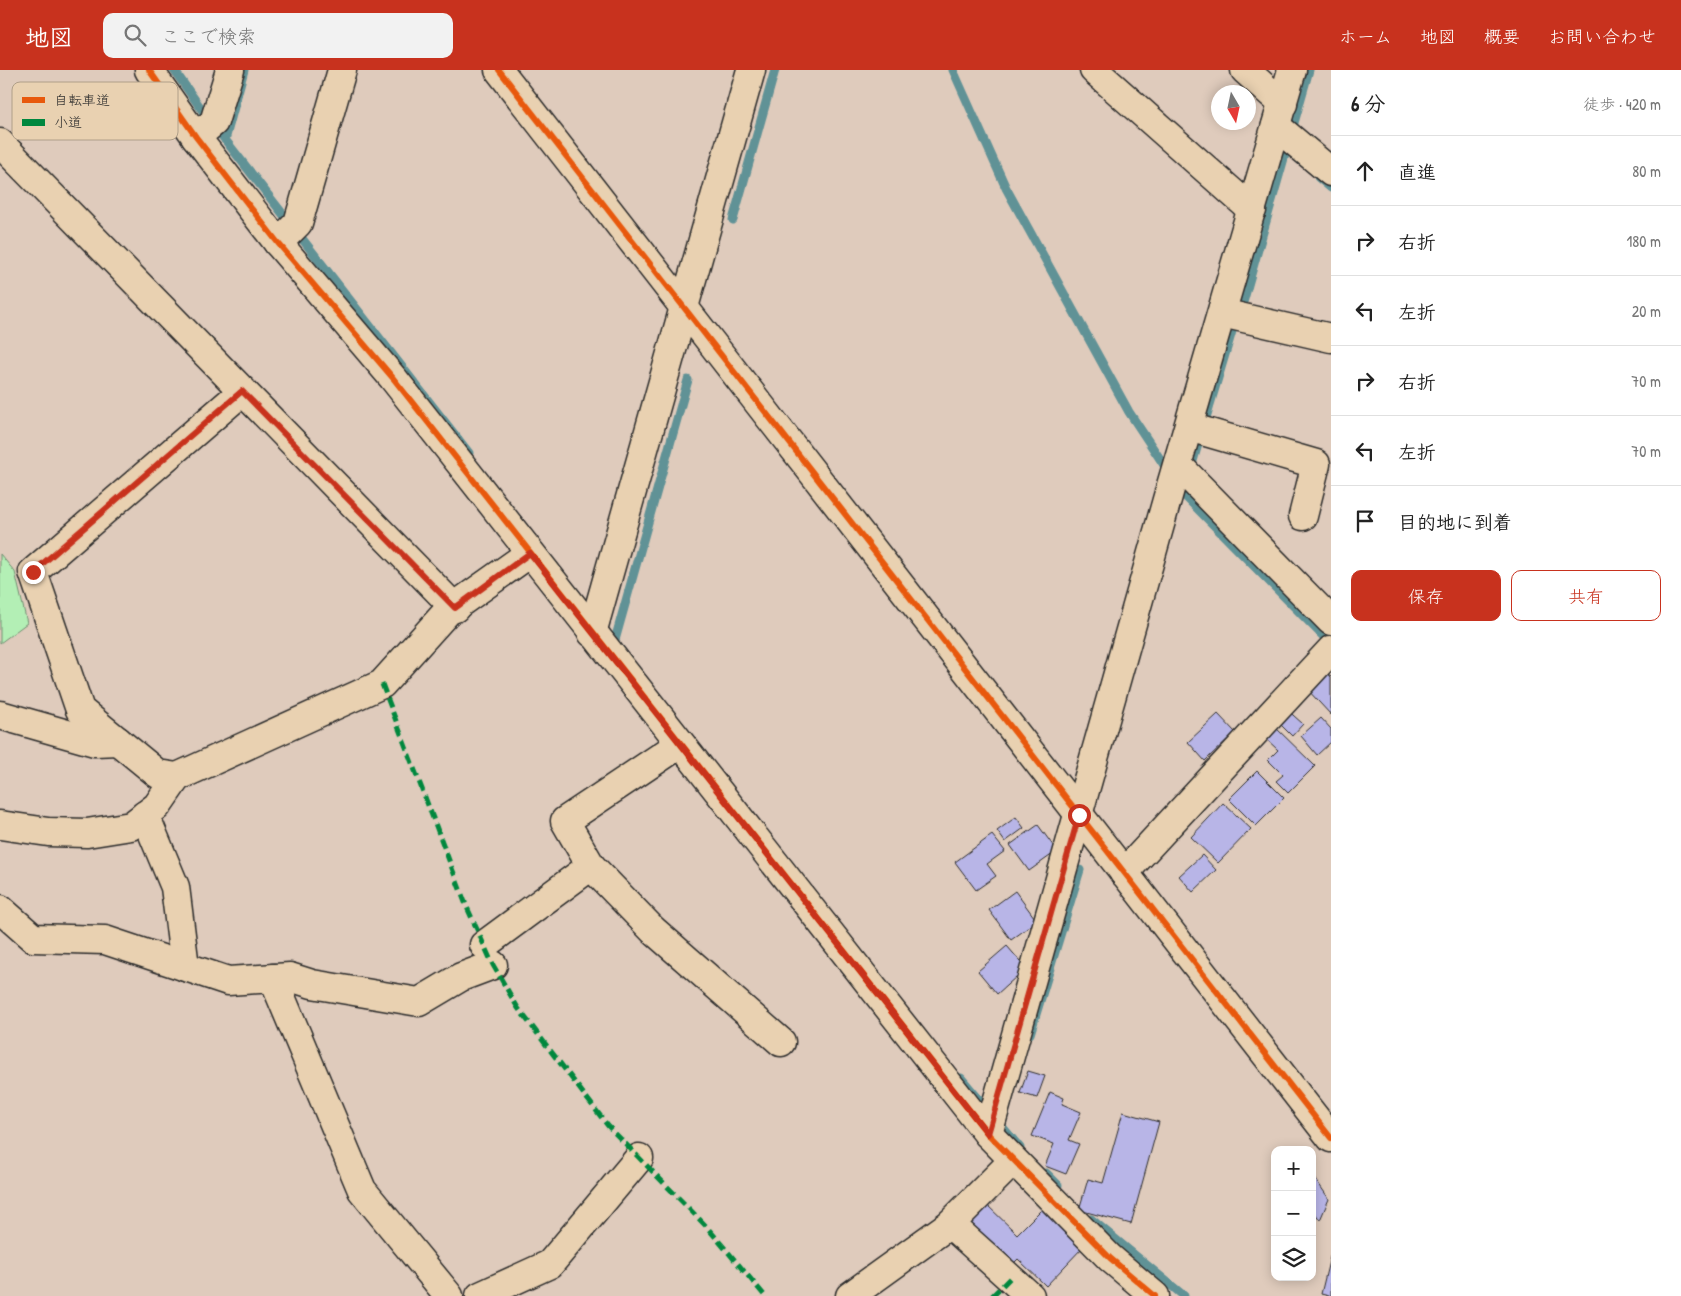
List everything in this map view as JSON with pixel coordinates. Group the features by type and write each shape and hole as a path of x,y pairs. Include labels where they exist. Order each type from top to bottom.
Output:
{"street":[{"path":"149,70 160,82"},
{"path":"205,129 230,70"},
{"path":"288,233 342,70"},
{"path":"499,70 1331,1138"},
{"path":"592,633 751,70"},
{"path":"1094,70 1252,210"},
{"path":"1245,70 1285,126 1331,172"},
{"path":"992,1122 1079,815 1180,475 1197,429 1233,315 1252,210 1285,126 1292,70"},
{"path":"178,101 205,129 288,233 393,378 680,744 992,1122 1013,1161 1110,1258 1155,1296"},
{"path":"0,143 455,608"},
{"path":"1233,315 1331,338"},
{"path":"177,777 158,774 80,710 33,572 242,391"},
{"path":"1197,429 1316,464 1303,516"},
{"path":"1180,475 1331,621"},
{"path":"0,825 48,832 87,833 131,826 157,806 177,777 382,684 447,612 530,553"},
{"path":"1124,872 1328,653"},
{"path":"0,715 95,742 118,741"},
{"path":"680,744 565,821 591,866 653,930 781,1042"},
{"path":"145,815 175,887 185,967"},
{"path":"0,909 33,938 105,940 228,981 290,977 312,984 419,1002 461,977 591,866"},
{"path":"273,978 362,1190 449,1296"},
{"path":"480,1296 550,1264 639,1158"},
{"path":"850,1296 950,1224 1013,1161"},
{"path":"950,1224 1030,1296"}],"green space":[{"path":"0,554 15,572 27,623 0,643"}],"building":[{"path":"1325,670 1331,677 1331,715 1306,688"},
{"path":"1284,707 1303,724 1292,736 1274,718"},
{"path":"1218,714 1235,732 1205,761 1188,742"},
{"path":"1321,718 1331,729 1331,742 1317,755 1301,736"},
{"path":"1273,725 1315,766 1288,793 1276,781 1283,775 1268,760 1278,750 1262,735"},
{"path":"1257,771 1284,798 1256,826 1229,799"},
{"path":"1223,803 1251,829 1218,863 1191,837"},
{"path":"1016,817 1024,828 1005,842 997,831"},
{"path":"1038,825 1057,851 1029,871 1010,845"},
{"path":"992,835 1005,851 987,864 996,876 976,890 955,862"},
{"path":"1202,855 1216,870 1193,892 1179,876"},
{"path":"1015,891 1037,921 1011,940 989,910"},
{"path":"1007,946 1026,968 997,994 978,971"},
{"path":"1028,1071 1045,1076 1037,1098 1020,1093"},
{"path":"1050,1092 1064,1098 1062,1104 1081,1112 1069,1140 1079,1144 1066,1174 1045,1166 1054,1144 1032,1136"},
{"path":"1123,1112 1159,1122 1131,1224 1079,1210 1088,1179 1103,1183"},
{"path":"1316,1180 1329,1199 1320,1220 1316,1214"},
{"path":"985,1203 1017,1234 1044,1207 1084,1246 1046,1286 1018,1259 1011,1266 966,1223"},
{"path":"1331,1253 1331,1296 1329,1296 1321,1294"}],"waterway":[{"path":"174,70 205,114 469,453"},
{"path":"225,140 244,70"},
{"path":"733,220 775,70"},
{"path":"953,70 1006,188 1129,412 1170,474"},
{"path":"1190,471 1233,328 1242,306 1309,70"},
{"path":"1318,177 1331,188"},
{"path":"615,640 688,380"},
{"path":"1177,484 1182,493 1331,644"},
{"path":"1030,1034 1080,870"},
{"path":"961,1078 1020,1148"},
{"path":"1046,1173 1058,1185"},
{"path":"1091,1219 1184,1296"}],"marked path":[{"path":"382,684 466,905 493,965 518,1008 608,1126 706,1226 765,1296"},
{"path":"992,1296 1011,1277"}],"cycle path":[{"path":"149,70 157,82"},
{"path":"499,70 1331,1138"},
{"path":"178,111 278,243 393,378 988,1134 1110,1258 1155,1296"}],"route":[{"path":"33,572 242,391 455,608 530,553 988,1134 1079,815"}]}
